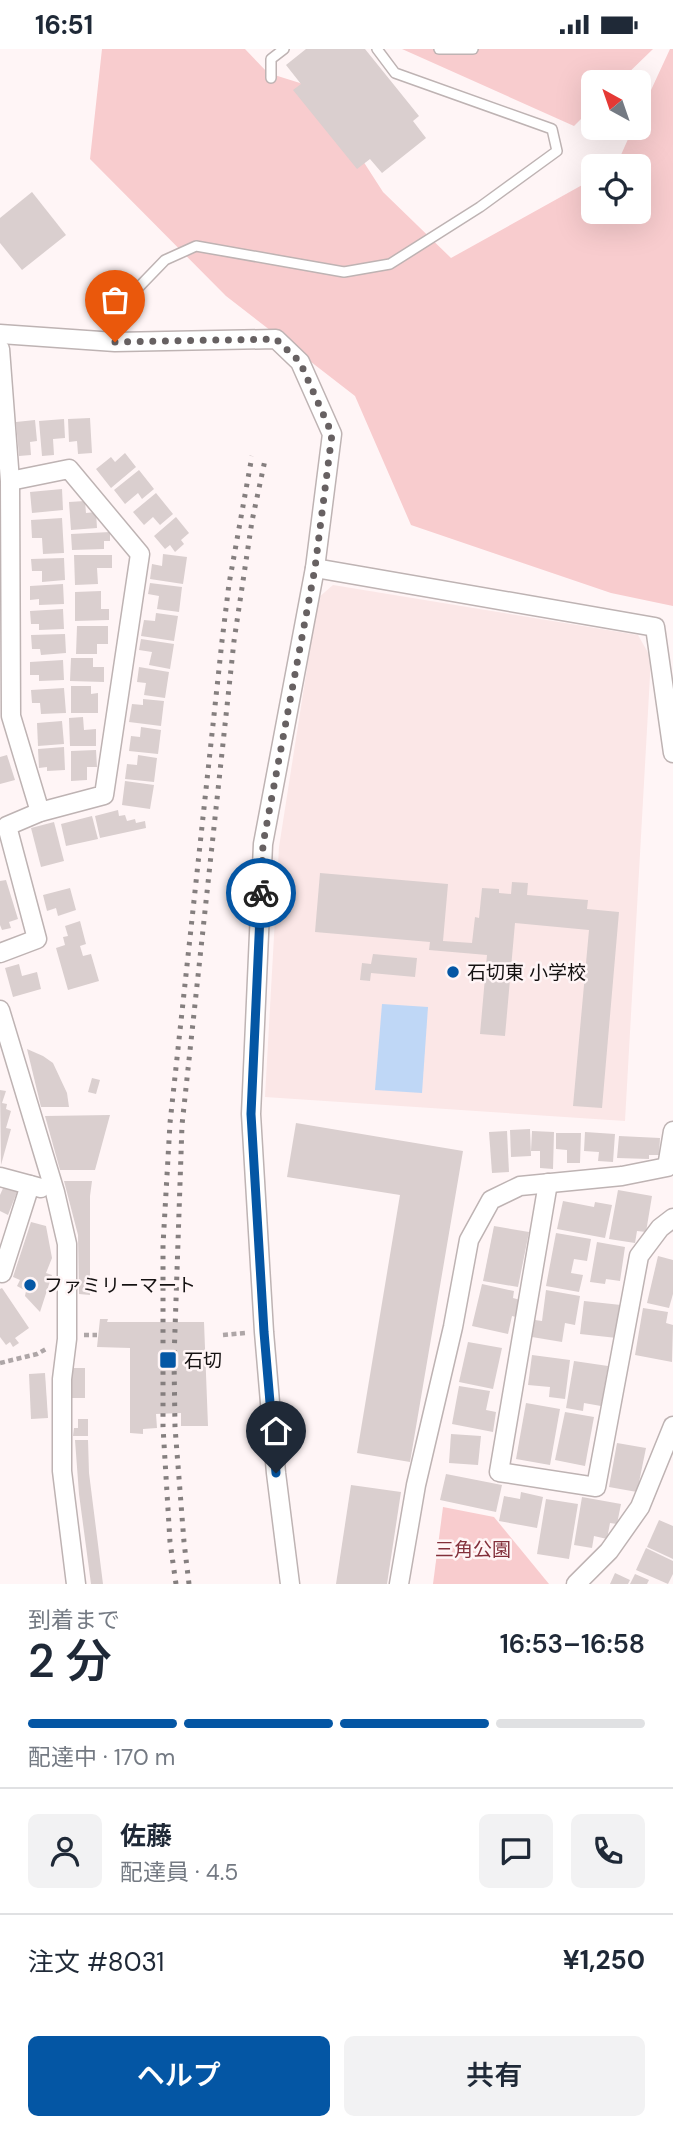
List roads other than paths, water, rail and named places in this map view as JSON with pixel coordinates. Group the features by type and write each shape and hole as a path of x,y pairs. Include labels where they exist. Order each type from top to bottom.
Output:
{"street":[{"path":"0,334 115,342 276,339 300,362 332,434 315,568 263,844 251,1114 267,1371 290,1584"},
{"path":"0,349 10,481 11,716 40,812"},
{"path":"0,953 37,939 7,826 40,812 104,795 140,554 69,469 10,481"},
{"path":"315,568 655,627 673,753"},
{"path":"0,1010 55,1192 67,1244 62,1471 76,1584"},
{"path":"398,1584 416,1485 453,1327 469,1240 491,1200 520,1186 670,1171 673,1131"},
{"path":"0,1177 55,1192"},
{"path":"548,1183 499,1472 596,1487 639,1256 660,1228 673,1218"},
{"path":"2,1273 30,1185"},
{"path":"576,1584 609,1551 640,1507 673,1426"}],"lane":[{"path":"271,78 271,59 284,49"},
{"path":"115,342 136,290 165,260 196,246 344,272 390,264 480,207 557,151 552,129 395,73 377,49"},
{"path":"439,49 472,49"}],"water":[{"path":"382,1004 428,1007 422,1093 375,1090"}],"railway":[{"path":"176,1584 170,1542 163,1427 163,1245 170,1123 229,584 252,456"},
{"path":"189,1584 175,1427 174,1359 182,1125 234,641 252,521 265,460"}],"place":[{"name":"石切東 小学校","path":"453,972"},
{"name":"ファミリーマート","path":"30,1285"},
{"name":"石切","path":"168,1360"}],"park label":[{"name":"三角公園","path":"473,1549"}]}
